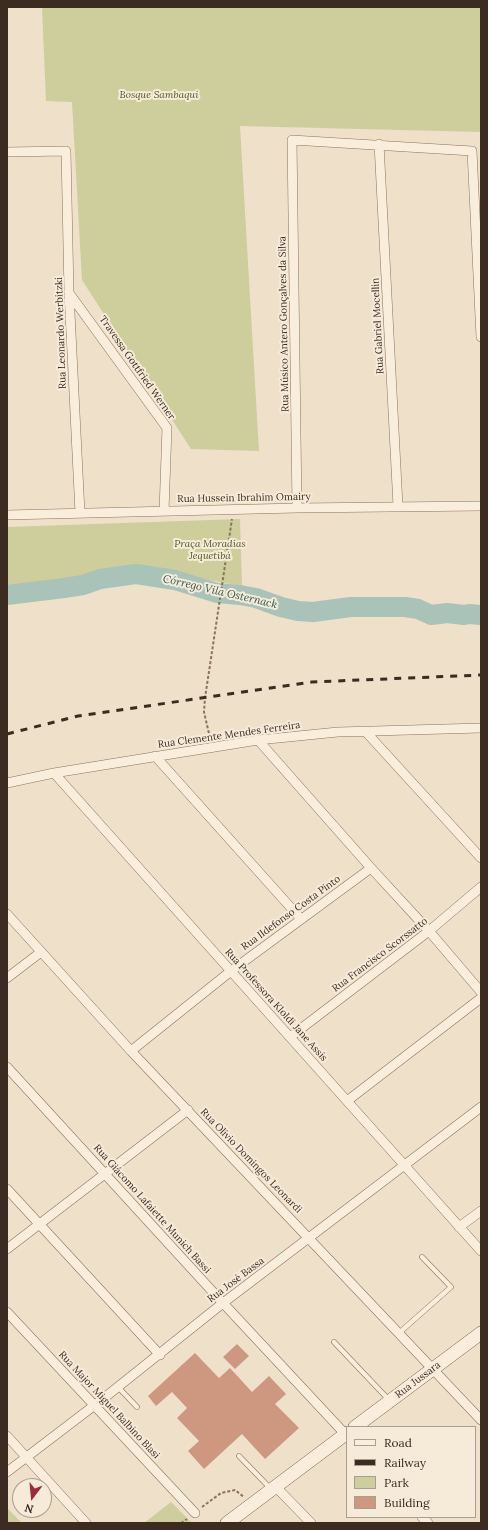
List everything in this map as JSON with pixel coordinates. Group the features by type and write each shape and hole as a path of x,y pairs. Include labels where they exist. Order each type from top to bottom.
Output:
{"street":[{"name":"Rua Músico Antero Gonçalves da Silva","path":"297,508 292,140 379,144"},
{"path":"379,144 472,151 481,337"},
{"name":"Rua Gabriel Mocellin","path":"379,144 398,506"},
{"name":"Rua Leonardo Werbitzki","path":"7,152 66,152 69,293 80,513"},
{"name":"Travessa Gottfried Werner","path":"69,293 167,428 164,511"},
{"name":"Rua Hussein Ibrahim Omairy","path":"7,515 398,506 481,506"},
{"name":"Rua Clemente Mendes Ferreira","path":"7,783 54,773 258,740 338,732 480,729"},
{"path":"365,731 481,858"},
{"path":"258,740 429,931 481,992"},
{"path":"155,756 301,919"},
{"name":"Rua Professora Kloldi Jane Assis","path":"54,773 481,1251"},
{"name":"Rua Ildefonso Costa Pinto","path":"131,1051 231,971 371,868"},
{"name":"Rua Francisco Scorssatto","path":"290,1037 429,931 481,887"},
{"name":"Rua Olívio Domingos Leonardi","path":"7,914 131,1051 481,1420"},
{"path":"7,978 41,952"},
{"path":"347,1101 481,998"},
{"name":"Rua Giácomo Lafaiette Munich Bassi","path":"7,1067 223,1303 346,1431"},
{"name":"Rua José Bassa","path":"7,1472 118,1387 223,1303 481,1107"},
{"path":"7,1249 188,1110"},
{"path":"7,1189 160,1354"},
{"path":"459,1227 481,1211"},
{"name":"Rua Major Miguel Balbino Blasi","path":"7,1312 195,1513"},
{"name":"Rua Jussara","path":"357,1426 481,1333"},
{"name":"Rua Jussara","path":"227,1523 346,1434"},
{"path":"7,1436 86,1523"},
{"path":"273,1488 311,1523"}],"lane":[{"path":"399,1333 451,1287 422,1257"},
{"path":"334,1342 390,1401"},
{"path":"118,1387 137,1407"},
{"path":"239,1456 273,1488"}],"path":[{"path":"212,747 204,712 205,698 233,510"},
{"path":"181,1523 221,1493 235,1490 252,1504"}],"green space":[{"name":"Bosque Sambaqui","path":"42,7 481,7 481,132 240,126 259,451 191,449 82,280 72,102 46,101"},
{"name":"Praça Moradias Jequetibá","path":"240,519 242,586 136,567 57,583 7,590 7,527"},
{"path":"171,1502 192,1523 144,1523"},
{"path":"7,1508 12,1513 12,1518 17,1518 22,1523 7,1523"}],"building":[{"path":"237,1344 249,1356 235,1369 223,1357"},
{"path":"195,1353 219,1378 230,1368 252,1392 269,1376 286,1394 275,1404 299,1428 265,1459 242,1434 204,1469 188,1451 199,1441 177,1418 187,1408 172,1392 156,1406 148,1396"}],"waterway":[{"name":"Córrego Vila Osternack","path":"7,595 83,585 100,579 136,574 175,580 217,593 256,598 281,607 298,611 313,612 351,607 405,607 418,609 431,615 447,613 481,615"}],"railway":[{"path":"7,734 78,716 312,682 481,675"}]}
